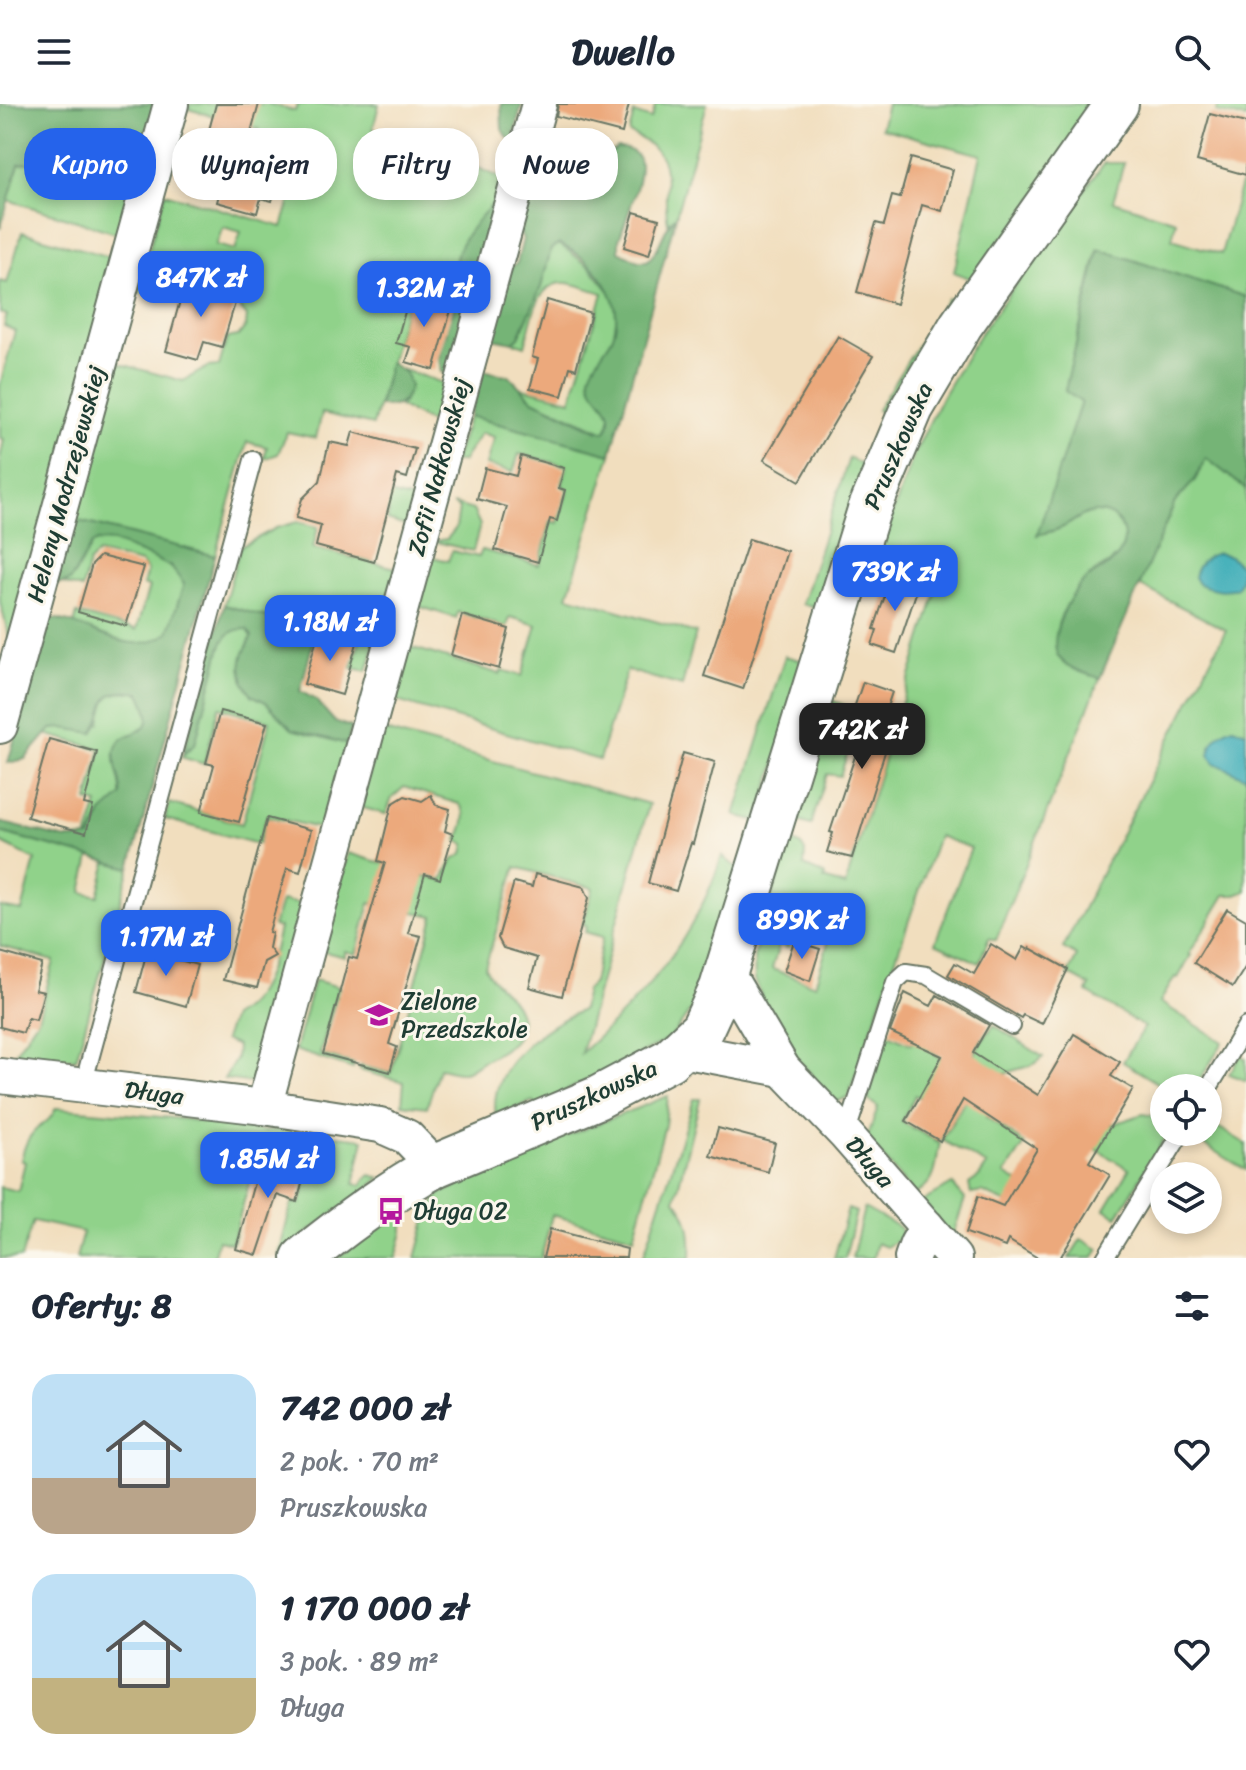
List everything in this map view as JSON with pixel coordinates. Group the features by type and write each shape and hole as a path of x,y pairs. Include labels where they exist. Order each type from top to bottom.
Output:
{"street":[{"name":"Heleny Modrzejewskiej","path":"0,726 171,104"},
{"name":"Zofii Nałkowskiej","path":"264,1107 539,104"},
{"name":"Pruszkowska","path":"303,1258 384,1197 435,1166 618,1087 669,1060 707,1021 726,972 867,517 898,436 937,362 961,325 1117,104"},
{"name":"Długa","path":"726,972 783,1069 846,1135 954,1258"},
{"path":"682,1050 783,1069"},
{"name":"Długa","path":"0,1076 264,1107 394,1129 414,1143 435,1166"},
{"path":"912,1258 927,1227"}],"lane":[{"path":"83,1085 253,460"},
{"path":"846,1135 895,982 906,972 926,975 1012,1026"},
{"path":"1217,1074 1246,1026"},
{"path":"1105,1258 1173,1146"}],"green space":[{"path":"0,104 155,104 148,128 24,128 24,163 19,164 0,229"},
{"path":"190,104 269,104 295,111 298,104 379,104 373,128 353,128 353,200 479,200 479,168 495,175 496,200 460,246 458,266 463,277 456,299 411,288 373,425 322,413 316,438 287,432 278,454 264,459 267,447 247,442 215,556 75,520 117,363 183,381 208,367 219,366 227,338 238,336 246,326 247,316 236,303 239,292 186,276 182,287 172,285 153,296 137,292 165,193 172,195 172,200 189,200 282,227 290,200 337,200 337,128 255,128 188,109","holes":["223,227 241,232 235,250 216,245"]},
{"path":"501,104 522,104 516,128 502,128"},
{"path":"656,104 707,104 676,216 668,223 662,160 645,141 629,133 634,113 651,119"},
{"path":"887,104 1100,104 976,281 954,272 981,155 881,128"},
{"path":"1219,104 1246,104 1246,119 1216,112"},
{"path":"618,148 633,152 640,166 619,240 619,251 638,261 647,261 676,216 611,454 469,416 482,370 509,376 533,400 596,430 605,432 609,423 608,408 594,391 590,376 612,338 616,324 615,309 604,282 572,250 559,244 551,249 541,287 519,337 513,342 491,338 511,267 517,263 523,239 520,233 529,200 618,200"},
{"path":"24,163 24,200 128,200 119,234 8,200 19,164"},
{"path":"1104,163 1124,163 1113,201 1176,221 1172,239 1221,254 1246,167 1246,297 1098,249 1065,390 1081,402 1038,534 1058,529 1094,512 1110,515 1123,531 1123,546 1119,554 1088,578 1073,595 1061,616 1056,637 1064,663 1100,678 996,940 989,938 979,963 935,943 971,848 938,836 848,1097 836,1102 793,1054 756,998 761,995 755,980 754,957 789,840 805,851 804,866 825,875 824,879 845,886 937,589 873,568 914,454 943,395 979,335","holes":["794,931 828,943 815,985 772,969 779,945 788,948"]},
{"path":"496,201 449,375 441,372 439,359 463,277 456,259 461,244 472,228"},
{"path":"22,232 117,259 11,643 0,602 0,459 4,439 0,438 0,385 15,331 4,326 7,315 0,313 0,281 7,283"},
{"path":"559,244 590,267 615,298 617,315 614,334 608,346 602,400 610,414 610,424 605,432 533,400 519,387 571,400 603,293 566,283 556,284 547,289 536,306 525,346 513,342 519,337 541,287 551,249"},
{"path":"1099,249 1246,297 1246,489 1206,458 1195,480 1175,502 1100,678 1064,663 1057,654 1056,636 1062,615 1078,587 1119,554 1124,539 1120,525 1110,515 1095,512 1037,535 1081,402 1065,391"},
{"path":"947,298 960,306 891,419 877,410"},
{"path":"390,362 406,374 410,387 399,404 379,406"},
{"path":"400,369 446,384 435,425 399,406 404,402 406,374"},
{"path":"469,416 611,454 568,596 696,633 682,686 627,670 599,760 397,701 394,682 404,645 500,674 502,670 522,676 537,625 510,617 507,627 458,612 456,618 415,605 429,556 448,561 452,551 479,557 482,550 539,565 551,521 558,523 568,489 562,486 567,466 519,454 513,472 486,465 494,437 481,433 462,462 454,462"},
{"path":"849,458 870,469 823,610 802,604"},
{"path":"1206,458 1246,489 1246,891 1225,895 1178,978 1175,977 1160,1002 1223,1042 1204,1074 1150,1074 1150,1078 1123,1062 1144,1027 1087,992 1090,986 1068,974 1077,956 1063,948 1226,630 1139,585 1175,502 1195,480"},
{"path":"357,486 414,500 407,526 387,520 389,512 352,503"},
{"path":"453,504 473,510 480,525 473,551 433,541 447,539 456,528 459,509"},
{"path":"75,520 215,556 130,868 0,832 0,822 66,839 90,838 102,813 121,796 115,758 119,743 140,731 148,720 140,693 116,693 106,701 93,733 51,729 25,759 8,763 48,618 63,620 123,642 153,641 168,633 184,584 171,567 155,559 114,542 98,541 92,544 70,581 56,585"},
{"path":"297,522 318,527 313,548 396,568 367,671 352,668 360,640 224,605 240,547 276,528"},
{"path":"105,540 138,550 160,561 170,567 184,584 172,627 160,640 150,644 123,642 74,625 77,614 136,630 149,587 143,585 147,571 141,563 98,553 89,562 82,589 65,584 75,574 92,544"},
{"path":"224,605 316,631 300,691 316,700 335,722 352,727 347,744 292,729 266,702 252,695 244,683 241,667 252,636 247,629 242,629 231,633 221,646 195,744 183,753"},
{"path":"237,629 247,629 252,636 249,645 252,695 266,702 292,729 347,744 323,829 267,816 258,844 165,819 169,803 242,824 270,721 219,707 204,764 181,757 195,744 221,646 226,635"},
{"path":"785,656 807,662 758,821 735,815"},
{"path":"128,691 140,693 149,718 144,727 121,741 121,796 100,818 90,838 87,838 98,804 88,801 101,749 45,734 51,729 100,723 103,702 108,695"},
{"path":"833,701 874,716 868,730 861,729 854,753 848,752 840,776 827,774 811,825 795,820"},
{"path":"381,730 649,804 581,1053 627,1009 665,964 697,914 722,856 742,872 707,987 670,1039 536,1106 533,1101 496,1116 500,1081 509,1065 535,1038 582,1010 586,990 593,983 603,937 585,932 587,926 583,924 593,888 516,867 485,967 519,1012 520,1030 516,1037 504,1049 466,1071 439,1068 427,1107 402,1104 404,1082 359,1070 360,1066 391,1073 434,916 370,903 356,954 345,951 345,957 321,951 348,853 442,881 452,861 463,854 465,844 458,841 465,817 459,804 404,787 392,798 386,814 360,807"},
{"path":"0,832 90,857 82,892 98,896 107,862 130,868 76,1059 15,1053 38,1019 54,961 0,946 0,907 22,911 35,860 0,842"},
{"path":"283,901 302,904 253,1083 224,1079 236,1059 237,1046 224,1040 232,1017 252,1000 265,979 279,928 273,926"},
{"path":"314,980 339,987 320,1054 354,1064 353,1069 295,1050"},
{"path":"994,1025 1043,1057 1033,1065 1012,1070 1003,1076 986,1117 1025,1144 1005,1174 1027,1188 1018,1208 982,1192 971,1194 969,1184 979,1177 987,1165 942,1140 981,1073 974,1056"},
{"path":"886,1033 911,1044 914,1037 945,1062 925,1100 915,1095 902,1122 940,1143 932,1177 915,1195 867,1139 878,1107 868,1100"},
{"path":"1241,1055 1246,1059 1246,1081 1229,1074"},
{"path":"668,1096 665,1125 634,1237 552,1215 541,1258 416,1258 428,1213 440,1194 559,1139"},
{"path":"694,1099 700,1099 675,1200 689,1227 691,1258 643,1258"},
{"path":"56,1108 364,1139 354,1184 362,1185 370,1175 381,1178 279,1254 292,1202 300,1204 310,1167 258,1152 232,1243 218,1240 213,1258 76,1258 83,1232 33,1221 21,1258 0,1258 0,1187 18,1191 26,1143"},
{"path":"1143,1114 1150,1115 1150,1146 1160,1146 1117,1217 1105,1209 1129,1169 1080,1140"},
{"path":"1222,1129 1246,1144 1246,1170 1206,1146 1222,1146"},
{"path":"952,1184 965,1199 952,1237 922,1202"},
{"path":"864,1208 900,1228 903,1237 886,1247 877,1243 873,1258 852,1258"},
{"path":"848,1209 856,1212 845,1258 834,1258"},
{"path":"403,1211 403,1232 396,1258 337,1258"},
{"path":"1081,1239 1099,1249 1093,1258 1069,1258"}],"water":[{"path":"1218,553 1230,556 1241,567 1241,580 1237,587 1227,590 1213,588 1198,584 1194,577 1202,561"},
{"path":"1233,727 1246,732 1246,778 1215,763 1209,755 1216,737"}],"building":[{"path":"216,104 259,104 252,128 210,128"},
{"path":"558,104 629,104 622,133 618,132 618,128 603,128 556,116"},
{"path":"1210,114 1246,123 1246,175 1197,161"},
{"path":"911,158 953,170 942,211 922,205 896,304 857,292 876,223 884,225 892,196 900,198"},
{"path":"218,200 260,200 257,213"},
{"path":"634,212 659,219 649,255 624,247"},
{"path":"186,279 238,293 222,347 204,342 198,360 166,351"},
{"path":"411,291 453,303 434,370 406,362 411,347 396,343"},
{"path":"547,300 591,313 576,369 570,367 562,396 530,388 538,359 532,357"},
{"path":"838,336 873,356 800,481 764,460"},
{"path":"353,432 415,449 407,478 397,475 374,562 316,546 321,525 296,518 302,499 320,481 329,442 349,446"},
{"path":"521,456 564,468 559,488 565,490 557,521 550,519 538,562 495,550 507,507 477,499 485,468 516,476"},
{"path":"749,539 787,551 743,689 704,676"},
{"path":"100,556 144,567 126,626 78,612 92,564"},
{"path":"892,574 919,584 896,653 872,645 877,630 874,629"},
{"path":"462,615 509,629 499,669 451,655"},
{"path":"319,631 357,643 342,695 304,684"},
{"path":"863,682 892,692 883,719 894,723 852,858 827,852 833,833 830,832 869,714 854,708"},
{"path":"220,711 267,723 239,822 201,812 214,765 206,763"},
{"path":"49,739 97,752 84,804 93,806 86,833 27,817"},
{"path":"683,753 715,762 693,844 676,891 648,883"},
{"path":"431,795 436,805 450,809 445,831 453,834 440,879 425,874 408,933 421,936 389,1044 397,1047 390,1072 323,1054 349,957 357,959 385,863 378,861 392,804 405,796 422,801"},
{"path":"267,818 311,830 300,872 287,868 269,932 272,933 269,948 275,956 264,962 257,988 223,980"},
{"path":"535,874 584,887 589,898 562,996 529,987 537,958 503,948 498,938 514,882 532,887"},
{"path":"1227,909 1246,920 1246,966 1233,987 1194,963"},
{"path":"794,941 820,949 810,981 784,971"},
{"path":"991,944 1017,960 1024,947 1030,948 1068,969 1042,1024 1023,1015 1021,1018 948,975 955,963 974,974"},
{"path":"147,951 197,965 186,1006 136,992"},
{"path":"0,952 42,964 35,990 44,992 36,1020 28,1018 23,1033 0,1027"},
{"path":"905,993 931,1006 937,995 989,1025 973,1053 1038,1095 1074,1034 1120,1062 1111,1076 1133,1089 1089,1162 1110,1175 1060,1258 1038,1258 1008,1240 1005,1247 966,1233 978,1196 1003,1206 1037,1149 963,1100 940,1141 906,1121 942,1056 890,1032"},
{"path":"718,1128 775,1143 768,1172 710,1156"},
{"path":"261,1157 306,1170 297,1202 277,1195 257,1255 236,1249"},
{"path":"550,1229 627,1249 626,1258 543,1258"}],"place":[{"name":"Zielone Przedszkole","path":"379,1015"},
{"name":"Długa 02","path":"391,1211"}]}
